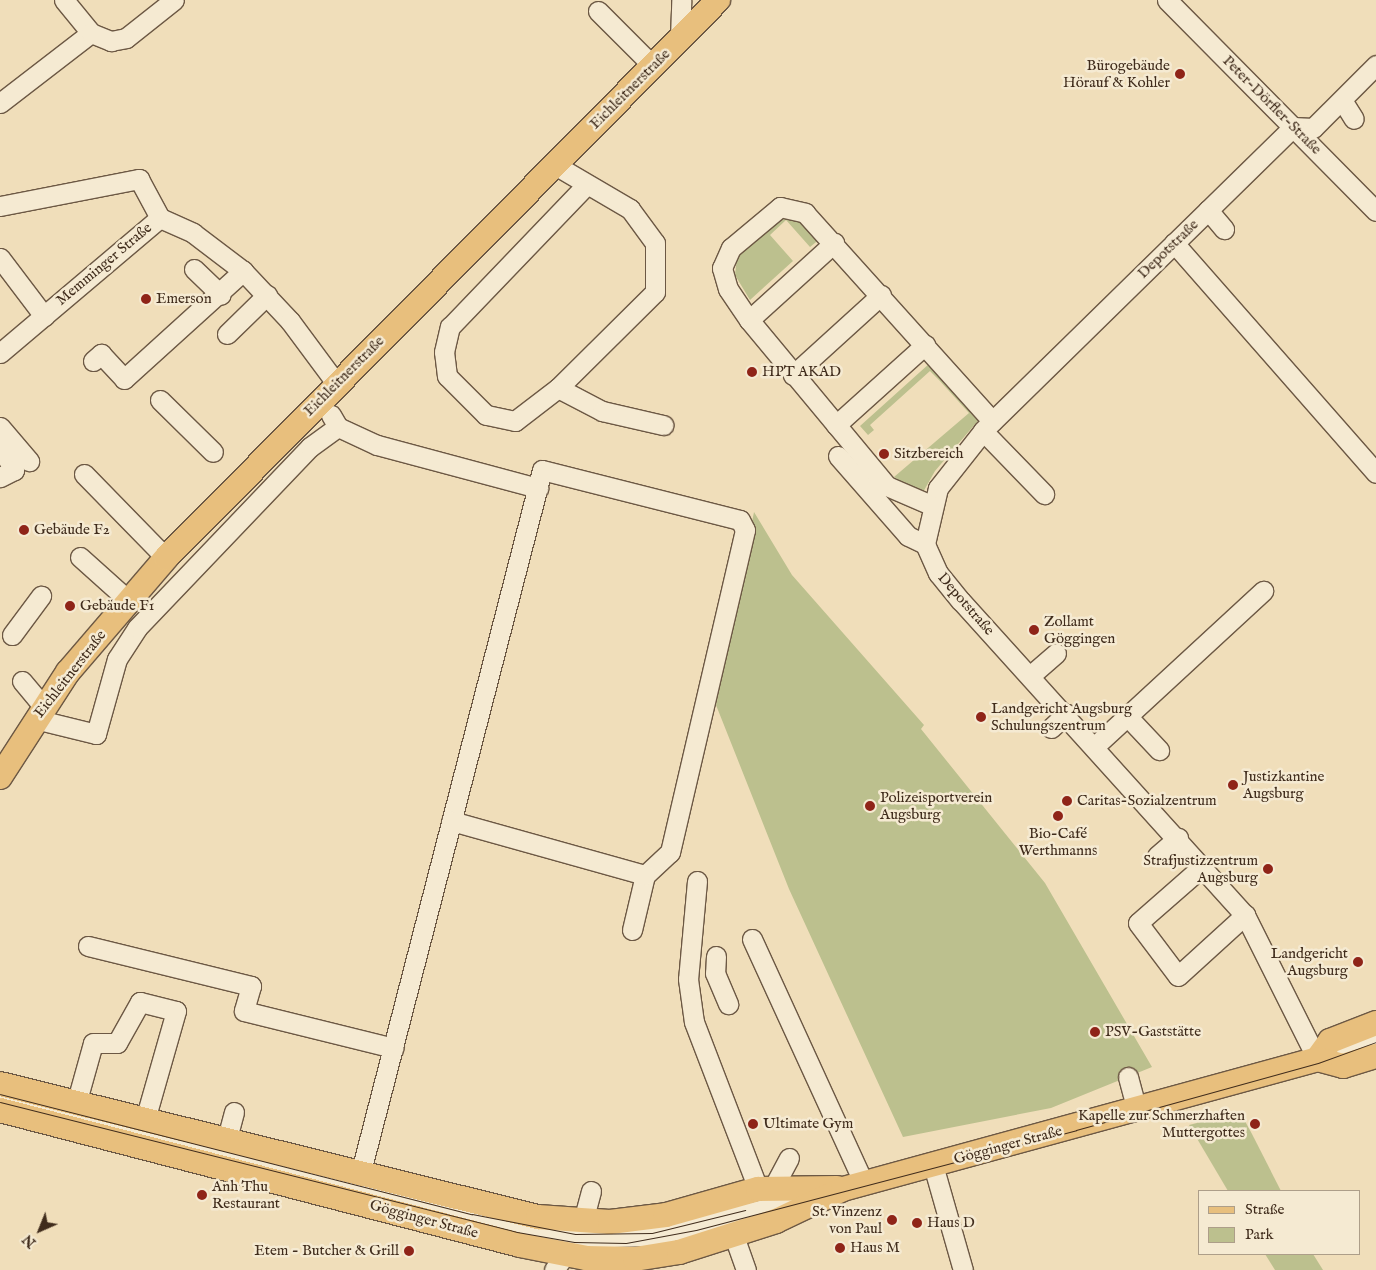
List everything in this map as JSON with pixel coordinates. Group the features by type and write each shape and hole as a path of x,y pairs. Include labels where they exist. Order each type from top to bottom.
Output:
{"main road":[{"name":"Eichleitnerstraße","path":"0,777 40,713 128,600 166,558 336,383 718,0"},
{"path":"1376,1023 1330,1041 1317,1059 1342,1066 1376,1056"},
{"name":"Gögginger Straße","path":"0,1084 226,1142 532,1216 583,1221 666,1215 776,1221 854,1186 1137,1110 1317,1059"},
{"name":"Gögginger Straße","path":"0,1110 573,1263 635,1259 679,1252 766,1188 854,1186"}],"street":[{"path":"64,0 91,33 111,41 126,38 174,0"},
{"path":"680,38 681,0"},
{"name":"Peter-Dörfler-Straße","path":"1169,1 1376,211"},
{"path":"598,11 653,66"},
{"path":"0,103 91,33"},
{"path":"1293,127 1313,128 1376,65"},
{"path":"1342,100 1354,119"},
{"name":"Depotstraße","path":"1293,127 987,426 938,488 931,505 925,544 938,573 1178,838 1245,915 1317,1059"},
{"path":"554,165 586,185 607,192 630,209 655,243 655,292 558,388 515,421 486,415 447,376 444,352 450,327 586,185"},
{"path":"0,206 138,179 160,218"},
{"path":"931,505 887,486 793,375 749,320 728,289 722,268 731,248 768,212 790,206 805,213 925,345 987,426 1012,468 1044,494"},
{"path":"1208,210 1224,229"},
{"name":"Memminger Straße","path":"0,352 160,218 192,233 243,271 267,295 336,383"},
{"path":"749,320 834,243"},
{"path":"1174,243 1376,473"},
{"path":"0,258 44,316"},
{"path":"194,269 221,295"},
{"path":"93,361 101,354 124,379 221,295 243,271"},
{"path":"227,334 267,295"},
{"path":"793,375 881,296"},
{"path":"836,425 925,345"},
{"path":"558,388 602,411 663,425"},
{"path":"160,400 213,452"},
{"path":"22,681 40,713 96,734 117,659 137,628 178,581 334,421 377,445 538,488"},
{"path":"0,427 30,461"},
{"path":"0,446 14,470 0,477"},
{"path":"838,456 908,536 925,544"},
{"path":"360,1175 542,470 733,517 745,530 670,852 645,875 632,930"},
{"path":"84,474 166,558"},
{"path":"80,557 128,600"},
{"path":"1095,746 1264,591"},
{"path":"12,634 41,596"},
{"path":"1031,676 1056,653"},
{"path":"1051,728 1066,714"},
{"path":"1127,716 1159,750"},
{"path":"452,821 645,875"},
{"path":"1157,856 1178,838"},
{"path":"1203,866 1138,923 1178,976 1245,915"},
{"path":"697,882 688,978 694,1022 766,1188 789,1158"},
{"path":"752,939 765,974 805,1042 854,1186"},
{"path":"88,946 251,986 244,1011 393,1048"},
{"path":"716,956 715,973 727,996"},
{"path":"76,1104 93,1043 117,1043 140,1002 176,1012 145,1120"},
{"path":"1317,1059 1376,1038"},
{"path":"1128,1077 1137,1110"},
{"path":"0,1097 471,1218 566,1236 600,1240 653,1236 727,1217 746,1270"},
{"path":"226,1142 234,1112"},
{"path":"933,1165 963,1270"},
{"path":"583,1221 591,1192"}],"green space":[{"path":"794,212 821,238 810,247 786,220 770,235 793,261 750,300 735,275 738,249 766,221"},
{"path":"930,363 982,416 935,471 922,494 894,477 969,413 939,380 930,371 870,425 874,430 868,435 860,426"},
{"name":"Polizeisportverein Augsburg","path":"754,512 792,575 924,725 921,729 1045,883 1152,1067 1051,1108 903,1137 789,889 716,705"},
{"path":"1240,1112 1280,1190 1227,1190 1189,1125"},
{"path":"1266,1255 1314,1255 1323,1270 1275,1270"}],"tram line":[{"path":"0,1102 517,1232 574,1242 626,1243 696,1230 1076,1130 1318,1063 1376,1042"},
{"path":"0,1094 472,1214 575,1234 652,1233 745,1210"}],"place":[{"name":"Bürogebäude Hörauf & Kohler","path":"1180,74"},
{"name":"Emerson","path":"146,299"},
{"name":"HPT AKAD","path":"752,372"},
{"name":"Sitzbereich","path":"884,454"},
{"name":"Gebäude F2","path":"24,530"},
{"name":"Gebäude F1","path":"70,606"},
{"name":"Zollamt Göggingen","path":"1034,630"},
{"name":"Landgericht Augsburg Schulungszentrum","path":"981,717"},
{"name":"Justizkantine Augsburg","path":"1233,785"},
{"name":"Caritas-Sozialzentrum","path":"1067,801"},
{"name":"Polizeisportverein Augsburg","path":"870,806"},
{"name":"Bio-Café Werthmanns","path":"1058,816"},
{"name":"Strafjustizzentrum Augsburg","path":"1268,869"},
{"name":"Landgericht Augsburg","path":"1358,962"},
{"name":"PSV-Gaststätte","path":"1095,1032"},
{"name":"Ultimate Gym","path":"753,1124"},
{"name":"Kapelle zur Schmerzhaften Muttergottes","path":"1255,1124"},
{"name":"Anh Thu Restaurant","path":"202,1195"},
{"name":"St. Vinzenz von Paul","path":"892,1220"},
{"name":"Haus D","path":"917,1223"},
{"name":"Haus M","path":"840,1248"},
{"name":"Etem - Butcher & Grill","path":"409,1251"}]}
